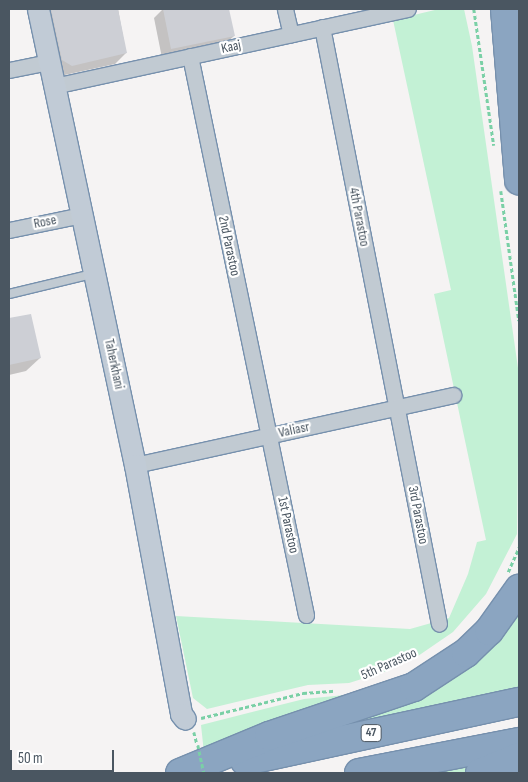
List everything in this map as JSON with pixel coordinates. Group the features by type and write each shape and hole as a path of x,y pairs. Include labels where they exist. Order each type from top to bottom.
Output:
{"highway":[{"path":"505,9 519,79"},
{"path":"505,9 519,180"},
{"path":"180,773 269,736 414,687 466,653 489,630 512,584"},
{"name":"47","path":"187,773 213,770 519,702"},
{"path":"359,773 519,742"},
{"path":"480,773 519,757"}],"street":[{"name":"Taherkhani","path":"38,9 135,464 181,714 185,719"},
{"path":"285,9 291,34"},
{"name":"Kaaj","path":"54,86 408,9"},
{"name":"4th Parastoo","path":"322,28 397,407"},
{"name":"2nd Parastoo","path":"190,56 269,435"},
{"path":"9,70 49,62"},
{"name":"Rose","path":"9,230 82,215"},
{"name":"Valiasr","path":"135,464 453,395"},
{"name":"3rd Parastoo","path":"397,407 439,624"},
{"name":"1st Parastoo","path":"269,435 306,614"}],"lane":[{"path":"9,294 94,274"}],"path":[{"path":"512,584 519,547"},
{"path":"185,719 191,721 303,693 344,690"},
{"path":"198,745 213,770"}],"green space":[{"path":"439,9 464,9 472,46 519,375 517,534 486,594 453,632 418,656 384,672 349,683 308,685 207,709 193,698 176,616 410,629 449,618 468,574 477,542 486,540 434,294 451,290 393,20"},
{"path":"519,599 519,689 271,741 399,700"},
{"path":"355,694 204,753 201,725 304,699"},
{"path":"519,750 471,773 412,773"}],"building":[{"path":"51,9 118,9 127,53 72,66 62,60"},
{"path":"163,9 229,9 235,36 171,49"},
{"path":"31,314 41,358 9,365 9,318"}]}
